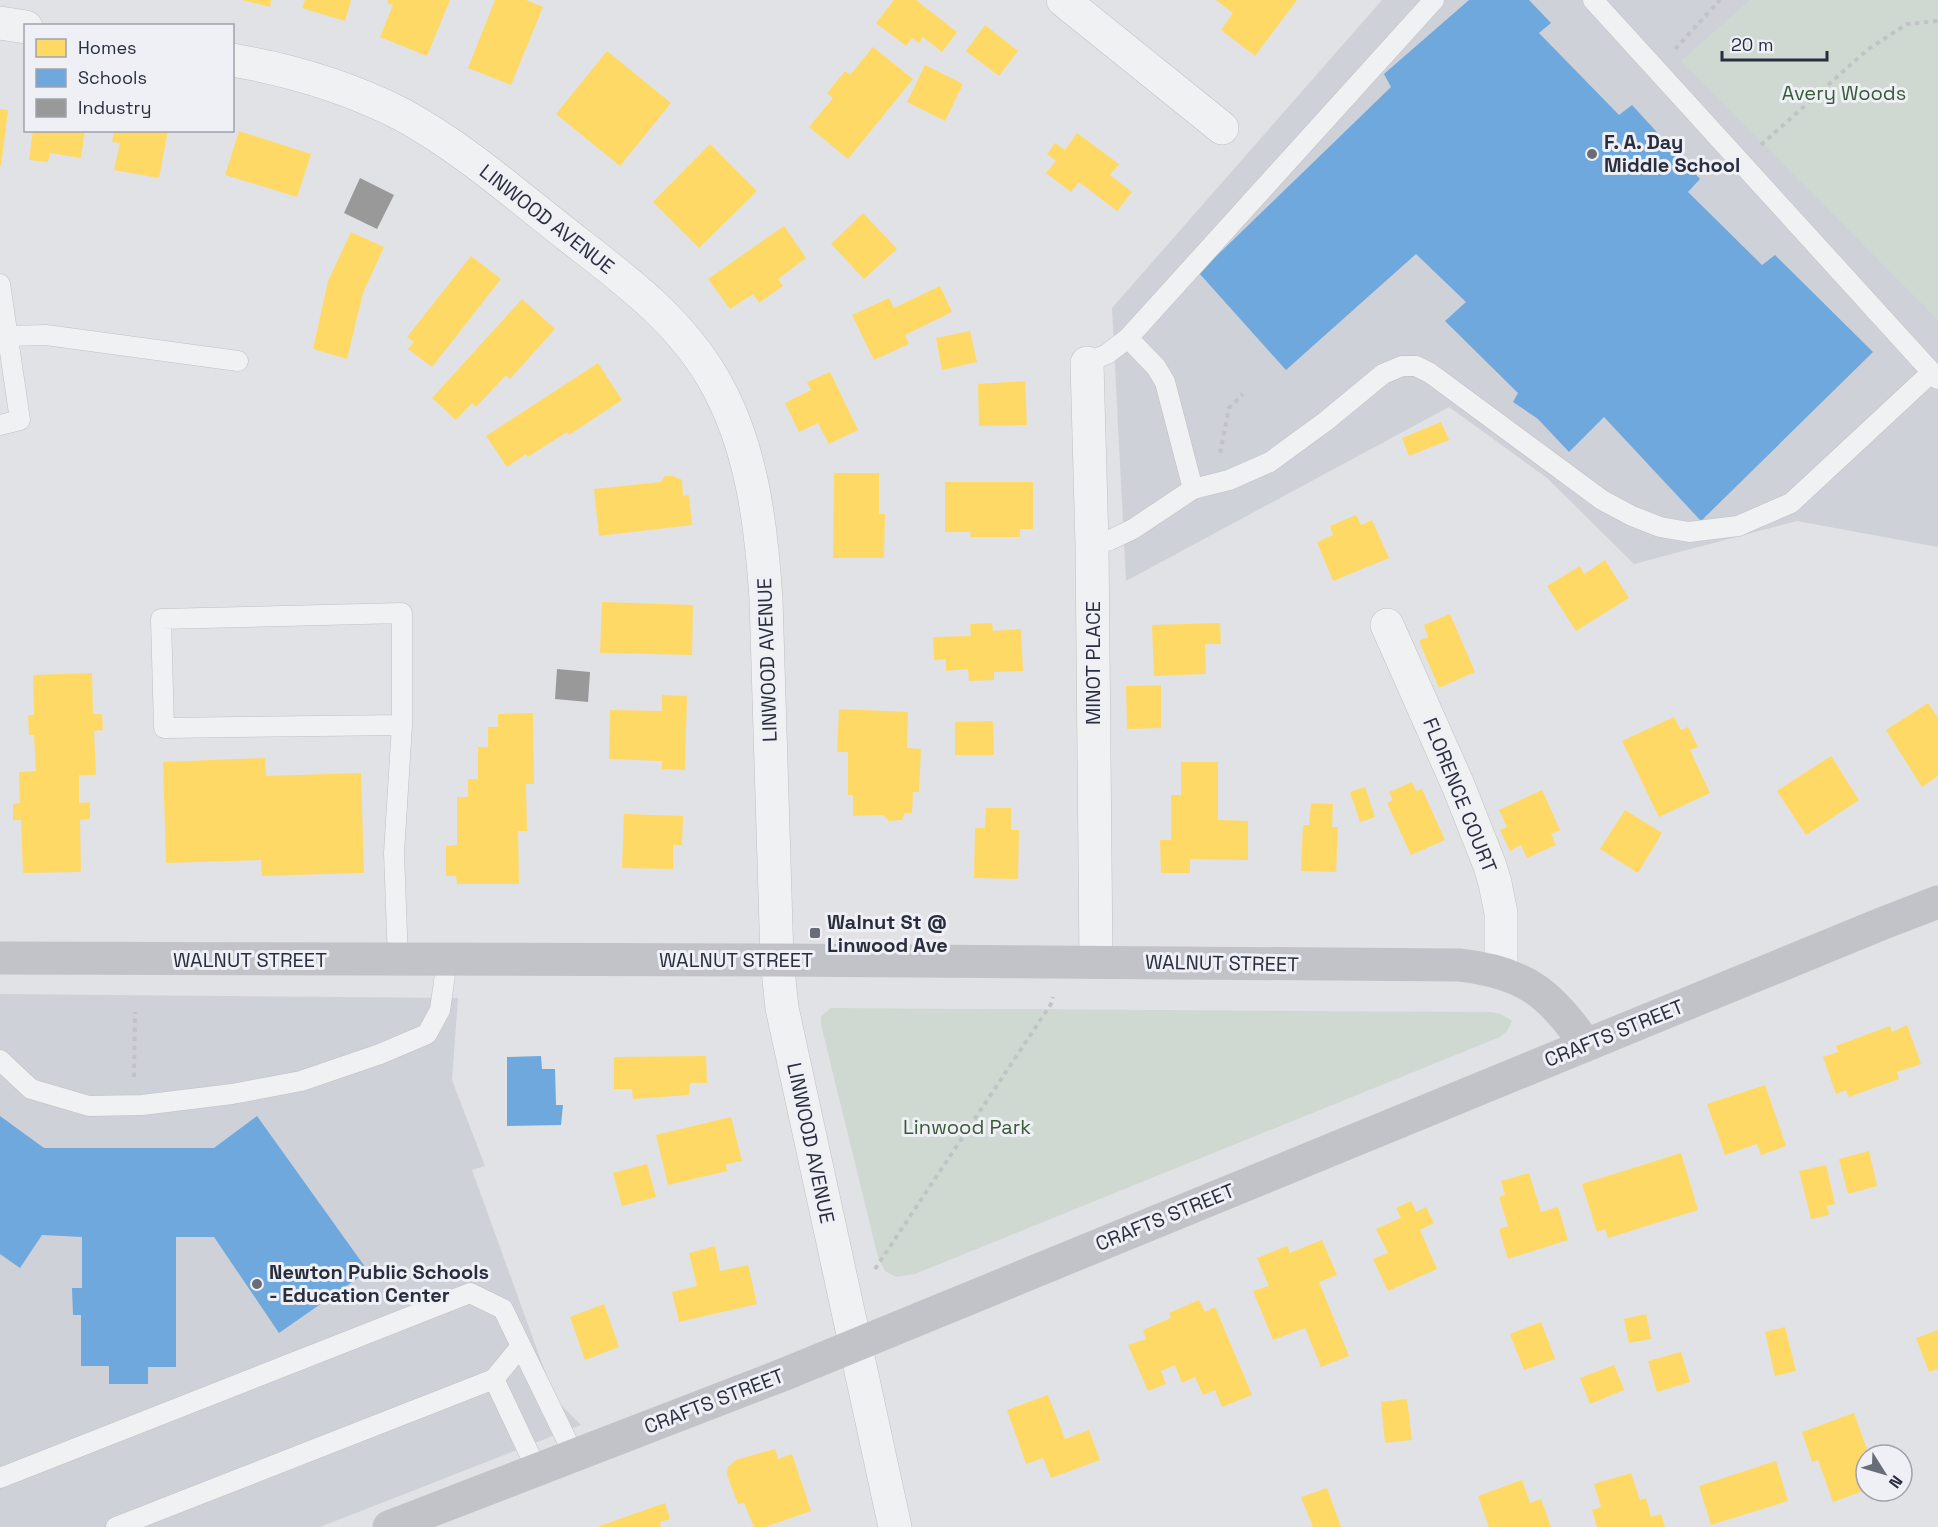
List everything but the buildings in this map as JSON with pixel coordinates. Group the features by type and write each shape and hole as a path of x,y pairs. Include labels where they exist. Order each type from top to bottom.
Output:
{"main road":[{"name":"CRAFTS STREET","path":"389,1527 785,1374 1938,902"},
{"name":"WALNUT STREET","path":"0,958 1452,965 1501,972 1525,981 1543,993 1586,1045"}],"street":[{"path":"1062,0 1222,128"},
{"path":"0,23 24,27"},
{"name":"LINWOOD AVENUE","path":"234,60 294,73 357,94 400,114 443,140 649,300 678,330 714,381 732,418 746,459 761,541 766,599 777,960 785,1023 896,1527"},
{"name":"MINOT PLACE","path":"1087,363 1092,545 1096,962"},
{"name":"FLORENCE COURT","path":"1387,625 1458,785 1490,866 1501,913 1501,972"}],"lane":[{"path":"1087,363 1107,354 1128,338 1434,0"},
{"path":"1092,545 1110,540 1132,529 1193,489 1229,480 1270,462 1326,421 1383,374 1401,366 1416,366 1430,373 1602,500 1632,516 1660,527 1689,532 1738,526 1791,503 1935,376 1593,0"},
{"path":"0,284 20,420 0,425"},
{"path":"8,336 46,335 238,361"},
{"path":"1128,338 1156,367 1165,382 1193,489"},
{"path":"398,960 394,853 402,725 402,613 161,619 164,728 402,725"},
{"path":"0,1060 31,1089 89,1106 142,1105 221,1095 301,1081 380,1054 426,1034 440,1010 447,960"},
{"path":"0,1478 470,1293 503,1309 574,1455"},
{"path":"116,1527 494,1379 521,1346"},
{"path":"494,1379 537,1470"}],"path":[{"path":"1654,67 1683,41 1720,0"},
{"path":"1742,163 1867,50 1907,24 1938,21"},
{"path":"1218,463 1229,408 1243,394"},
{"path":"873,1272 1053,1001 1054,962"},
{"path":"134,1083 135,1012"}],"shaded area":[{"name":"F. A. Day Middle School","path":"1382,0 1938,0 1938,547 1797,521 1634,564 1547,478 1449,407 1126,581 1112,308"},
{"name":"Newton Public Schools - Education Center","path":"0,994 458,998 452,1080 485,1166 472,1170 555,1399 581,1425 320,1527 0,1527"}],"green space":[{"name":"Avery Woods","path":"1750,0 1938,0 1938,320 1681,61"},
{"name":"Linwood Park","path":"831,1008 1491,1012 1501,1014 1512,1021 1507,1031 1500,1037 915,1274 896,1277 885,1271 878,1257 821,1025 821,1016"}],"place":[{"name":"F. A. Day Middle School","path":"1592,154"},
{"name":"Walnut St @ Linwood Ave","path":"815,933"},
{"name":"Newton Public Schools - Education Center","path":"257,1284"}]}
